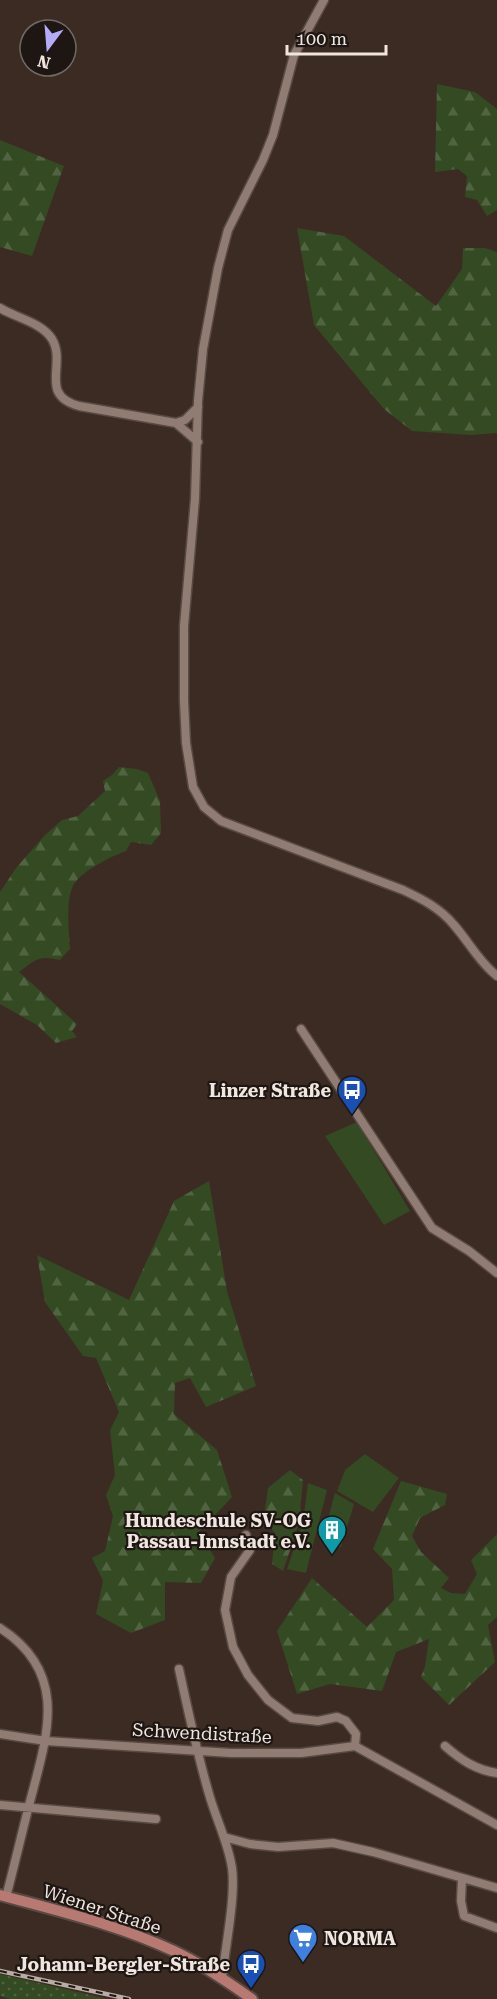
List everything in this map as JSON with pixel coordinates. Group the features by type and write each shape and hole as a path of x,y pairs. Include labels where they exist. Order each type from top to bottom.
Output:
{"main road":[{"name":"Wiener Straße","path":"3,1896 105,1924 143,1938 176,1952 222,1978 252,1999"}],"street":[{"path":"324,0 294,55 273,135 225,239 203,349 183,666 189,769 198,798 213,815 230,824 403,890 431,904 453,923 497,976"},
{"path":"0,308 38,326 50,337 55,351 56,387 66,402 176,423 185,420 198,407"},
{"path":"176,423 198,442"},
{"path":"301,1029 432,1228 469,1251 497,1273"},
{"path":"246,1535 250,1550 231,1577 225,1610 233,1647 248,1675 268,1700 292,1718 318,1721 337,1717 346,1721 356,1734 355,1746 497,1825"},
{"path":"0,1628 25,1649 43,1676 48,1709 46,1741 3,1896"},
{"path":"179,1669 197,1751 232,1870 222,1978"},
{"name":"Schwendistraße","path":"0,1734 46,1741 231,1753 301,1753 355,1746"},
{"path":"445,1746 461,1760 484,1771 497,1773"},
{"path":"0,1805 156,1819"},
{"path":"224,1837 250,1844 278,1847 333,1843 373,1852 497,1888"},
{"path":"462,1879 461,1901 464,1916 497,1928"}],"green space":[{"path":"437,84 475,92 497,109 497,210 487,216 477,200 465,197 467,176 458,169 435,172"},
{"path":"0,140 64,166 32,256 0,247"},
{"path":"297,228 344,236 436,306 462,269 463,248 485,248 497,252 497,433 471,435 412,431 384,409 314,325"},
{"path":"119,767 148,773 160,801 161,833 151,845 131,842 126,851 98,864 78,879 69,898 70,949 60,960 38,959 19,972 77,1024 72,1031 77,1037 56,1043 37,1025 0,1004 0,892 16,868 45,835 62,820 78,816 105,791 103,781"},
{"path":"357,1122 410,1211 384,1225 325,1136"},
{"path":"209,1181 227,1291 256,1386 206,1407 190,1378 175,1383 174,1414 217,1450 232,1497 199,1532 215,1558 201,1583 165,1582 165,1620 131,1633 96,1614 103,1581 92,1558 105,1551 113,1516 106,1495 115,1475 110,1430 119,1412 96,1358 83,1356 45,1302 37,1255 129,1300 174,1201"},
{"path":"365,1454 399,1478 373,1512 337,1491 345,1470"},
{"path":"290,1470 303,1480 299,1523 283,1571 272,1564 275,1534 264,1517 268,1488"},
{"path":"401,1481 447,1494 445,1505 420,1518 412,1536 421,1552 449,1578 441,1588 451,1593 465,1594 477,1574 471,1560 497,1534 497,1617 488,1625 495,1662 449,1705 421,1677 429,1639 396,1652 382,1691 330,1684 297,1694 277,1631 312,1578 367,1627 394,1600 392,1569 373,1549"},
{"path":"308,1483 327,1490 306,1573 287,1569 303,1522"},
{"path":"335,1493 354,1504 341,1547 322,1540"},
{"path":"0,1974 108,1999 9,1999 0,1996"}],"railway":[{"path":"0,1971 129,1999"}],"place":[{"name":"Linzer Straße","path":"352,1116"},
{"name":"Hundeschule SV-OG Passau-Innstadt e.V.","path":"332,1556"},
{"name":"NORMA","path":"303,1964"},
{"name":"Johann-Bergler-Straße","path":"251,1990"}]}
